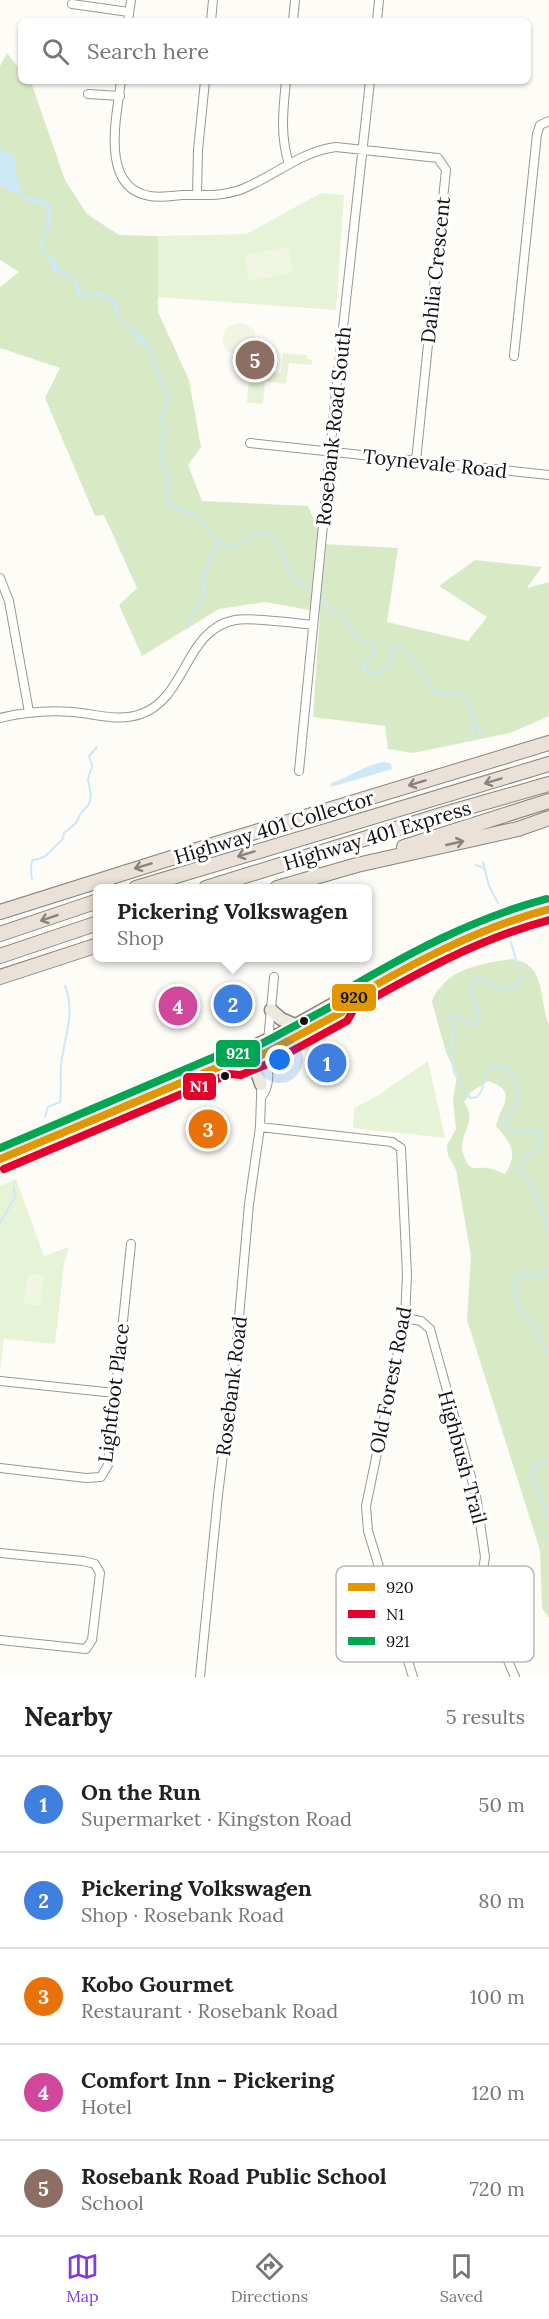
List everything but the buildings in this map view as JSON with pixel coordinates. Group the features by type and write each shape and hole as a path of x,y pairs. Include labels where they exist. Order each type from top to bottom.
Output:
{"highway":[{"name":"Highway 401 Collector","path":"4,910 549,743"},
{"name":"Highway 401 Express","path":"149,884 549,764"},
{"name":"Highway 401 Express","path":"219,884 549,784"},
{"path":"357,865 414,843 549,801"},
{"path":"291,884 357,865 518,829 549,819"},
{"path":"0,934 93,903"},
{"path":"0,956 93,925"},
{"path":"0,977 93,947"}],"main road":[{"path":"267,1052 295,1025 337,1002 346,1002 456,940 494,925 549,909"},
{"path":"0,1159 267,1052 342,1012 346,1002"},
{"path":"272,1010 281,1019 295,1025"},
{"path":"234,1064 256,1072 261,1090"}],"street":[{"path":"128,18 131,0"},
{"path":"211,18 213,0"},
{"path":"293,18 295,0"},
{"path":"377,18 379,0"},
{"path":"72,4 129,12"},
{"path":"121,84 114,152 116,164 126,182 149,196 234,192 325,148 362,150"},
{"path":"197,195 198,150 205,84"},
{"path":"286,84 282,116 283,140 289,164"},
{"name":"Rosebank Road South","path":"299,771 370,84"},
{"path":"88,94 120,96"},
{"path":"513,356 537,134 540,125 549,121"},
{"name":"Dahlia Crescent","path":"362,150 438,158 446,170 416,461"},
{"name":"Toynevale Road","path":"250,443 549,475"},
{"path":"0,578 9,601 29,712"},
{"path":"0,718 29,712 72,712 122,719 143,714 160,703 201,639 216,627 236,620 313,625"},
{"name":"Rosebank Road","path":"200,1677 218,1495 238,1330 249,1204 260,1127 262,1068 267,1052 274,977"},
{"name":"Old Forest Road","path":"260,1127 392,1142 401,1148 407,1275 405,1318 366,1506 368,1531 379,1566"},
{"name":"Lightfoot Place","path":"0,1467 86,1478 101,1477 108,1466 131,1244"},
{"name":"Highbush Trail","path":"405,1318 421,1321 430,1329 476,1495 485,1557 484,1566"},
{"path":"0,1381 115,1393"},
{"path":"0,1553 83,1561 95,1564 100,1573 92,1640 86,1649 0,1640"},
{"name":"Old Forest Road","path":"408,1662 413,1677"},
{"name":"Highbush Trail","path":"509,1662 515,1677"}],"green space":[{"path":"7,53 18,67 18,84 32,85 65,180 87,214 119,235 158,236 158,312 189,380 201,447 188,465 202,501 308,506 324,544 398,548 387,622 468,641 487,617 439,586 475,560 542,567 527,588 549,582 549,716 510,733 413,753 388,749 385,726 313,717 320,612 265,602 219,609 142,656 119,605 137,588 104,515 95,516 45,398 60,368 0,348 0,287 19,272 0,260 0,66"},
{"path":"321,193 344,195 336,310 158,297 158,236 246,234"},
{"path":"288,247 293,272 249,281 244,256"},
{"path":"237,323 247,325 255,331 254,355 251,357 232,354 225,348 223,337 225,329"},
{"path":"283,353 307,355 307,359 312,360 312,365 289,363 286,384 265,381 263,404 247,402 249,380 256,380 256,378 250,378 251,373 257,374 257,370 281,373"},
{"path":"512,959 531,967 536,975 540,983 549,1025 549,1618 542,1608 540,1550 467,1320 471,1256 456,1170 448,1155 447,1145 456,1129 453,1100 457,1076 446,1052 432,1002 441,986 461,971","holes":["488,1081 498,1085 506,1095 496,1126 509,1143 512,1154 512,1160 505,1174 491,1169 470,1167 462,1148 462,1141 469,1123 468,1109 464,1102 471,1092"]},
{"path":"428,1061 445,1138 353,1128 354,1108 377,1096"},
{"path":"16,1179 44,1256 69,1247 64,1264 55,1344 4,1339 0,1371 0,1186"},
{"path":"28,1274 44,1276 40,1306 24,1304"}],"water":[{"path":"0,150 14,155 17,178 24,194 51,204 50,225 44,240 44,250 61,270 78,280 81,294 85,296 99,292 116,300 119,315 144,339 149,348 138,341 127,325 118,318 111,301 96,295 84,299 77,295 74,280 54,270 46,254 39,247 46,229 47,207 22,198 19,193 9,191 0,185"},
{"path":"385,762 391,764 392,769 331,787 331,783 371,765"}],"waterway":[{"path":"149,348 161,383 169,393 161,420 167,428 161,453 163,466 169,478 165,497 175,509 194,513 213,537 231,548 256,533 267,532 278,542 294,579 314,592"},
{"path":"188,628 192,613 204,596 203,575 219,540"},
{"path":"319,595 331,609 342,614 358,640 373,644 375,653 364,663 364,671 384,670 390,665 391,651 397,647 404,648 439,694 453,692 466,699 472,711 472,739"},
{"path":"475,722 481,734"},
{"path":"32,880 32,860 42,858 63,839 64,833 76,823 89,804 91,795 88,779 92,766 89,756 97,747"},
{"path":"483,862 489,886 498,903"},
{"path":"476,865 484,868"},
{"path":"511,942 520,982 508,990 496,988 481,977 475,978 471,989 479,1021 475,1025 456,1016 453,1018 451,1053 454,1073 470,1098 477,1097 480,1093 486,1072 492,1067 505,1067 514,1078 519,1095 507,1115 504,1126 524,1132 537,1130 543,1134 539,1149 525,1157 521,1163 521,1169 537,1196 549,1230"},
{"path":"45,1117 48,1107 60,1102 61,1065 69,1016 65,986"},
{"path":"0,1223 15,1197 14,1187"},
{"path":"549,1270 538,1276 519,1274 515,1285 516,1299 521,1311 530,1318 536,1335 549,1352"},
{"path":"549,1461 537,1462 530,1474 549,1518"},
{"path":"549,1534 549,1539"}],"transit line":[{"name":"921","path":"0,1148 224,1053 237,1054 261,1044 334,1005 341,993 415,951 466,927 546,899"},
{"name":"920","path":"0,1159 228,1063 238,1065 266,1053 342,1012 346,1002 420,961 470,937 549,909"},
{"name":"N1","path":"4,1169 229,1074 241,1075 270,1063 347,1021 354,1009 425,970 473,947 549,920"}],"place":[{"name":"Rosebank Road Public School","path":"255,360"},
{"name":"Pickering Volkswagen","path":"233,1004"},
{"name":"Comfort Inn - Pickering","path":"178,1006"},
{"name":"On the Run","path":"327,1063"},
{"name":"Kobo Gourmet","path":"208,1129"}]}
